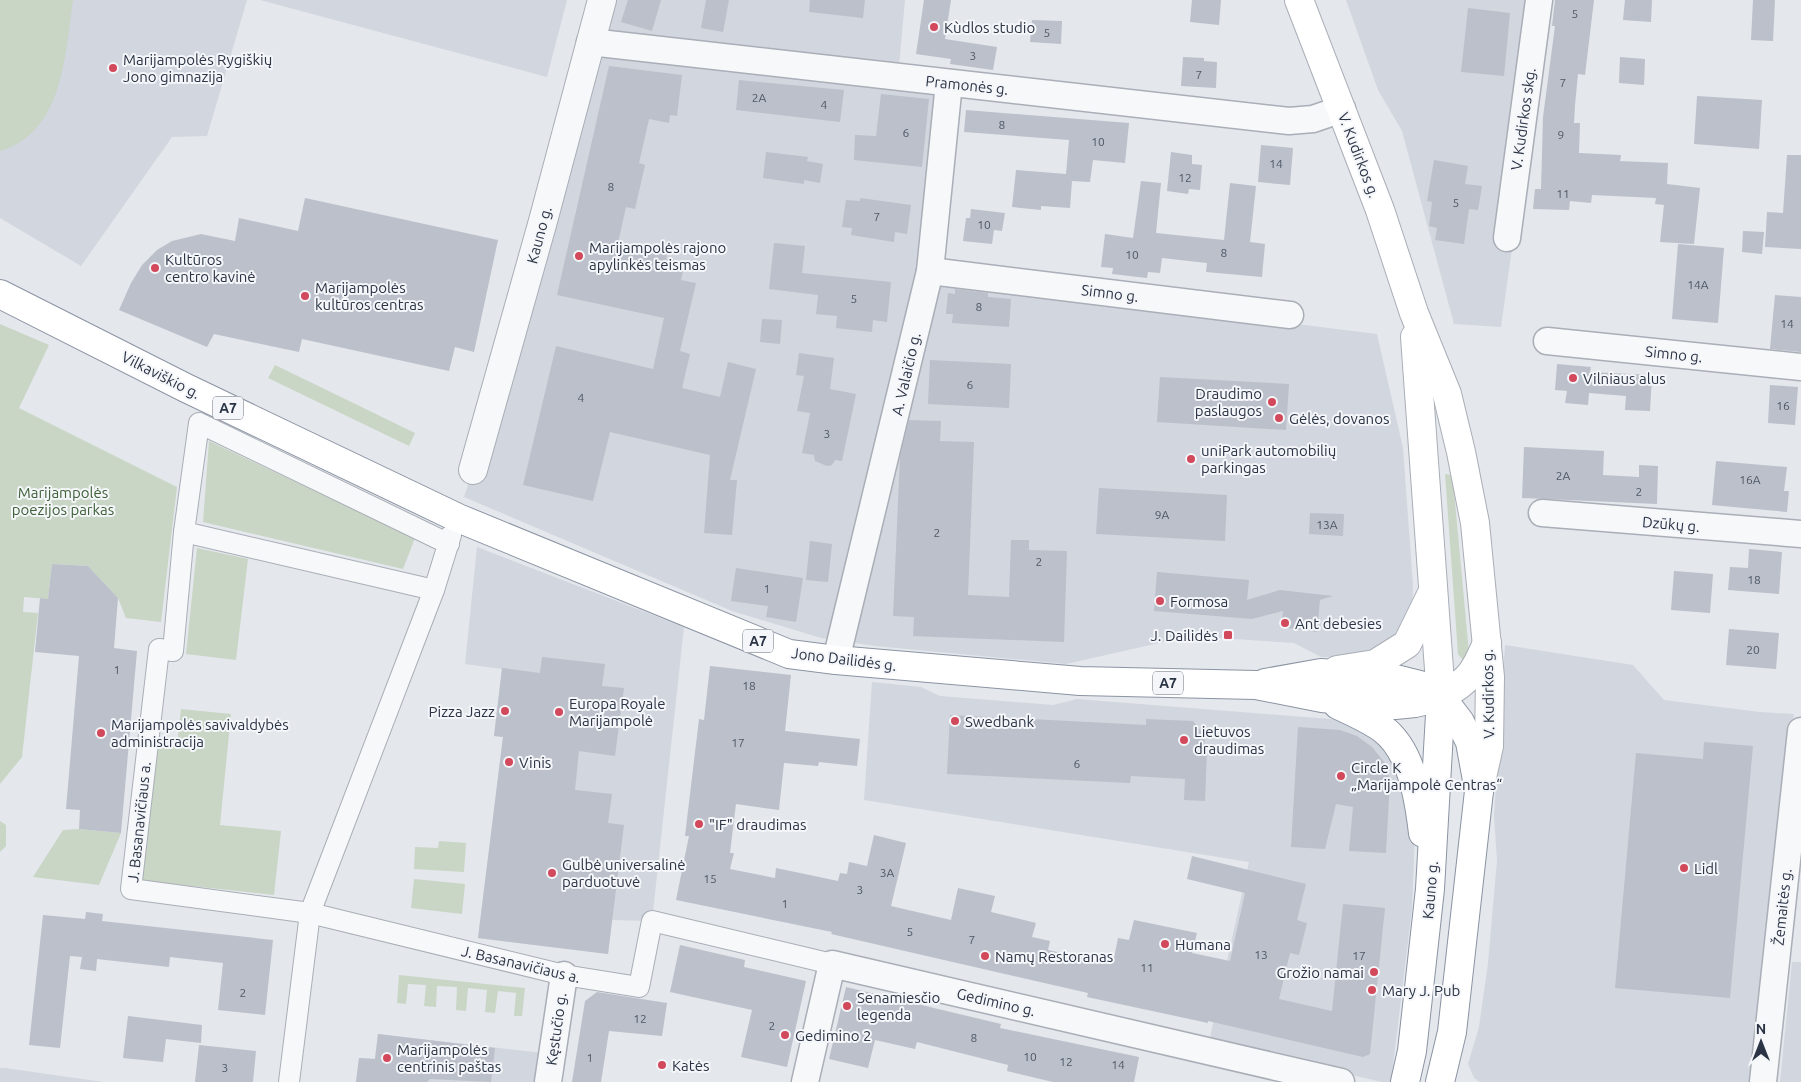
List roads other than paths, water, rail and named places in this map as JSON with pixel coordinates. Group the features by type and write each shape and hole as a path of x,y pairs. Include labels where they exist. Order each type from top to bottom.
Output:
{"main road":[{"name":"V. Kudirkos g.","path":"1299,0 1380,210 1414,312 1447,394 1475,523 1488,643 1491,709 1489,746 1478,791 1452,1032 1440,1082"},
{"name":"Vilkaviškio g.","path":"0,294 186,388 452,532"},
{"name":"V. Kudirkos g.","path":"1414,312 1441,697"},
{"name":"Jono Dailidės g.","path":"452,532 789,654 836,660 1080,681 1321,686"},
{"path":"1321,686 1375,664 1407,644 1434,587"},
{"path":"1321,686 1395,704 1416,703 1441,697 1462,685 1474,672 1488,643"},
{"path":"1321,686 1385,730 1399,749 1410,773 1420,810 1430,888"},
{"path":"1441,697 1460,722 1470,742 1478,791"},
{"name":"Kauno g.","path":"1405,1082 1412,1051 1430,888 1441,697"}],"street":[{"name":"Kauno g.","path":"473,470 543,221 602,0"},
{"name":"V. Kudirkos skg.","path":"1507,238 1539,0"},
{"name":"Pramonės g.","path":"590,42 1288,121 1313,119 1342,109"},
{"name":"A. Valaičio g.","path":"836,660 930,271 949,83"},
{"name":"Simno g.","path":"930,271 1290,315"},
{"name":"Simno g.","path":"1548,341 1801,367"},
{"path":"289,1082 310,913 434,590 452,532 199,423 184,532 434,590"},
{"name":"Dzūkų g.","path":"1542,513 1801,534"},
{"name":"J. Basanavičiaus a.","path":"184,532 173,651 159,649 131,889 310,913 564,975 639,987 652,921"},
{"name":"Žemaitės g.","path":"1763,1082 1801,741"},
{"name":"Gedimino g.","path":"652,921 1341,1082"},
{"path":"805,1082 832,964"},
{"name":"Kęstučio g.","path":"548,1082 564,975"}],"place":[{"name":"Kùdlos studio","path":"934,27"},
{"name":"Marijampolės Rygiškių Jono gimnazija","path":"113,68"},
{"name":"Marijampolės rajono apylinkės teismas","path":"579,256"},
{"name":"Kultūros centro kavinė","path":"155,268"},
{"name":"Marijampolės kultūros centras","path":"305,296"},
{"name":"Vilniaus alus","path":"1573,378"},
{"name":"Draudimo paslaugos","path":"1272,402"},
{"name":"Gėlės, dovanos","path":"1279,418"},
{"name":"uniPark automobilių parkingas","path":"1191,459"},
{"name":"Formosa","path":"1160,601"},
{"name":"Ant debesies","path":"1285,623"},
{"name":"J. Dailidės","path":"1228,635"},
{"name":"Pizza Jazz","path":"505,711"},
{"name":"Europa Royale Marijampolė","path":"559,712"},
{"name":"Swedbank","path":"955,721"},
{"name":"Marijampolės savivaldybės administracija","path":"101,733"},
{"name":"Lietuvos draudimas","path":"1184,740"},
{"name":"Vinis","path":"509,762"},
{"name":"Circle K „Marijampolė Centras“","path":"1341,776"},
{"name":"\"IF\" draudimas","path":"699,824"},
{"name":"Lidl","path":"1684,868"},
{"name":"Gulbė universalinė parduotuvė","path":"552,873"},
{"name":"Humana","path":"1165,944"},
{"name":"Namų Restoranas","path":"985,956"},
{"name":"Grožio namai","path":"1374,972"},
{"name":"Mary J. Pub","path":"1372,990"},
{"name":"Senamiesčio legenda","path":"847,1006"},
{"name":"Gedimino 2","path":"785,1035"},
{"name":"Marijampolės centrinis paštas","path":"387,1058"},
{"name":"Katės","path":"662,1065"}],"park label":[{"name":"Marijampolės poezijos parkas","path":"63,500"}]}
